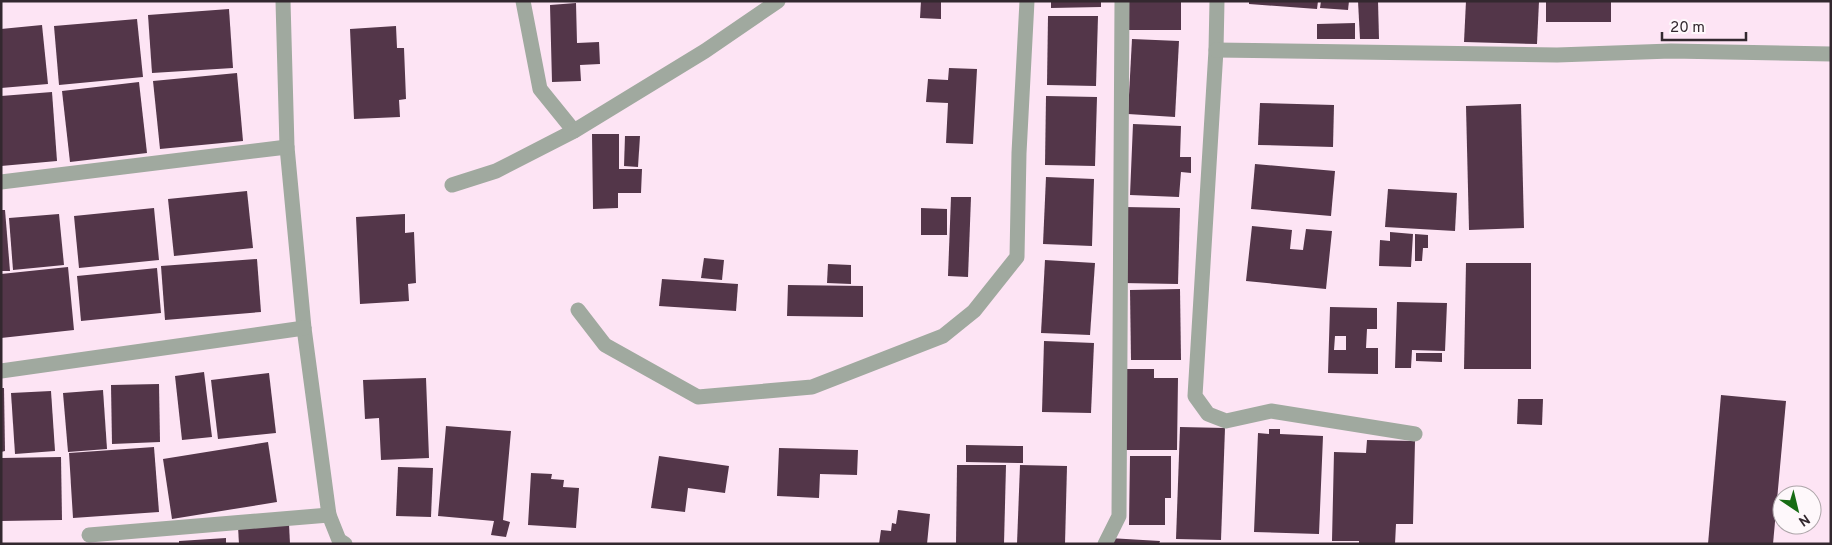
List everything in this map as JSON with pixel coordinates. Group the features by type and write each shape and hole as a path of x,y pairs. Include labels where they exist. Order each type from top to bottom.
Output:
{"street":[{"path":"283,1 287,147 304,328 329,515 340,540 345,544"},
{"path":"523,1 540,88 574,131"},
{"path":"452,185 496,171 574,131 705,51 778,1"},
{"path":"578,310 605,345 698,397 812,387 943,336 974,310 1017,257 1019,153 1027,1"},
{"path":"1105,544 1119,516 1122,1"},
{"path":"1216,1 1216,50 1195,396 1208,414 1226,421 1271,411 1415,434"},
{"path":"1216,50 1557,55 1671,51 1831,54"},
{"path":"1,182 287,147"},
{"path":"1,371 304,328"},
{"path":"89,535 329,515"}],"building":[{"path":"921,1 941,1 941,19 920,18"},
{"path":"1051,1 1101,1 1101,7 1051,8"},
{"path":"1129,1 1181,1 1181,30 1129,30"},
{"path":"1249,1 1318,1 1317,9 1249,4"},
{"path":"1321,1 1349,1 1348,10 1320,8"},
{"path":"1358,1 1378,1 1379,39 1360,39"},
{"path":"1466,1 1539,1 1537,44 1464,42"},
{"path":"1546,1 1611,1 1611,22 1546,22"},
{"path":"576,3 577,43 599,42 600,64 580,65 581,81 552,82 550,5"},
{"path":"229,9 233,68 152,73 148,15"},
{"path":"1048,16 1098,16 1096,86 1047,85"},
{"path":"137,19 143,77 59,85 54,26"},
{"path":"1355,23 1355,39 1317,39 1317,24"},
{"path":"42,25 48,84 1,88 1,29"},
{"path":"396,26 397,48 404,48 406,99 399,100 400,117 354,119 350,29"},
{"path":"1132,39 1179,41 1175,117 1128,114"},
{"path":"949,68 977,69 973,144 946,143 948,103 926,102 928,79 948,80"},
{"path":"237,73 243,141 160,149 153,81"},
{"path":"139,82 147,153 70,162 62,91"},
{"path":"52,92 57,161 1,166 1,96"},
{"path":"1046,96 1097,97 1095,166 1045,165"},
{"path":"1260,103 1334,105 1333,147 1258,145"},
{"path":"1521,104 1524,228 1469,230 1466,106"},
{"path":"1133,124 1181,126 1180,157 1191,157 1191,173 1181,172 1179,197 1130,195"},
{"path":"592,134 619,134 619,169 642,169 641,193 618,193 618,208 593,209"},
{"path":"625,136 640,136 638,167 624,166"},
{"path":"1255,164 1335,171 1331,216 1251,209"},
{"path":"1046,177 1094,179 1092,246 1043,244"},
{"path":"1388,189 1457,193 1455,231 1385,227"},
{"path":"247,191 253,248 174,256 168,199"},
{"path":"951,197 971,197 968,277 948,276"},
{"path":"1124,207 1180,208 1178,284 1122,283"},
{"path":"154,208 159,260 79,268 74,216"},
{"path":"921,208 947,209 947,235 921,235"},
{"path":"1,210 5,210 10,271 1,271"},
{"path":"59,214 64,265 13,270 9,218"},
{"path":"405,214 405,233 414,232 416,283 408,284 409,301 360,304 356,217"},
{"path":"1252,226 1292,230 1290,249 1303,250 1306,229 1332,231 1326,289 1246,281"},
{"path":"1390,232 1413,234 1411,267 1379,266 1380,240 1390,241"},
{"path":"1415,234 1428,235 1428,248 1423,248 1422,261 1415,261"},
{"path":"704,258 724,260 722,280 701,278"},
{"path":"257,259 261,312 165,320 161,266"},
{"path":"1045,260 1095,263 1090,335 1041,333"},
{"path":"1466,263 1531,263 1531,369 1464,369"},
{"path":"828,264 851,265 851,284 827,283"},
{"path":"68,267 74,330 1,338 1,274"},
{"path":"157,268 161,313 81,321 77,276"},
{"path":"662,279 738,284 736,311 659,306"},
{"path":"788,285 863,286 863,317 787,316"},
{"path":"1180,289 1181,360 1131,360 1130,290"},
{"path":"1397,302 1447,303 1445,351 1412,350 1411,368 1395,368"},
{"path":"1330,307 1377,308 1377,329 1367,329 1366,348 1378,348 1378,374 1328,373","holes":["1335,336 1346,336 1346,350 1334,350"]},
{"path":"1044,341 1094,343 1091,413 1042,412"},
{"path":"1416,353 1442,353 1442,362 1416,361"},
{"path":"1122,369 1154,369 1154,378 1178,378 1177,450 1120,450"},
{"path":"204,372 212,437 182,440 175,376"},
{"path":"269,373 276,433 218,439 211,380"},
{"path":"426,378 429,458 381,460 379,418 365,419 363,380"},
{"path":"159,384 160,442 112,444 111,385"},
{"path":"1,388 4,388 5,451 1,452"},
{"path":"103,390 107,449 68,452 63,393"},
{"path":"51,391 55,451 15,454 11,393"},
{"path":"1721,395 1786,401 1778,485 1772,485 1773,544 1708,544"},
{"path":"1518,399 1543,399 1542,425 1517,424"},
{"path":"446,426 511,431 503,520 510,522 506,537 491,535 494,521 438,516"},
{"path":"1180,427 1225,428 1221,540 1176,539"},
{"path":"1269,429 1280,429 1280,434 1323,436 1319,534 1254,532 1258,433 1269,434"},
{"path":"1367,440 1415,441 1413,524 1396,524 1395,544 1359,544 1359,541 1332,541 1334,452 1366,453"},
{"path":"268,442 277,502 172,519 163,459"},
{"path":"966,445 1023,446 1023,463 966,462"},
{"path":"154,447 159,512 73,518 69,453"},
{"path":"779,448 858,450 857,475 820,474 819,498 777,496"},
{"path":"659,456 729,466 725,493 688,488 685,512 651,508"},
{"path":"1130,456 1171,456 1171,498 1165,498 1165,525 1129,525"},
{"path":"61,457 62,520 1,521 1,458"},
{"path":"957,465 1006,465 1004,544 956,544"},
{"path":"1020,465 1067,466 1065,544 1017,544"},
{"path":"398,467 433,468 431,517 396,516"},
{"path":"531,473 552,474 551,479 564,480 563,487 579,488 576,528 528,525"},
{"path":"898,510 930,514 927,544 879,544 881,530 891,531 892,523 896,524"},
{"path":"289,524 290,544 239,544 238,527"},
{"path":"226,538 226,544 179,544 179,541"},
{"path":"1109,538 1160,541 1159,544 1108,544"}]}
